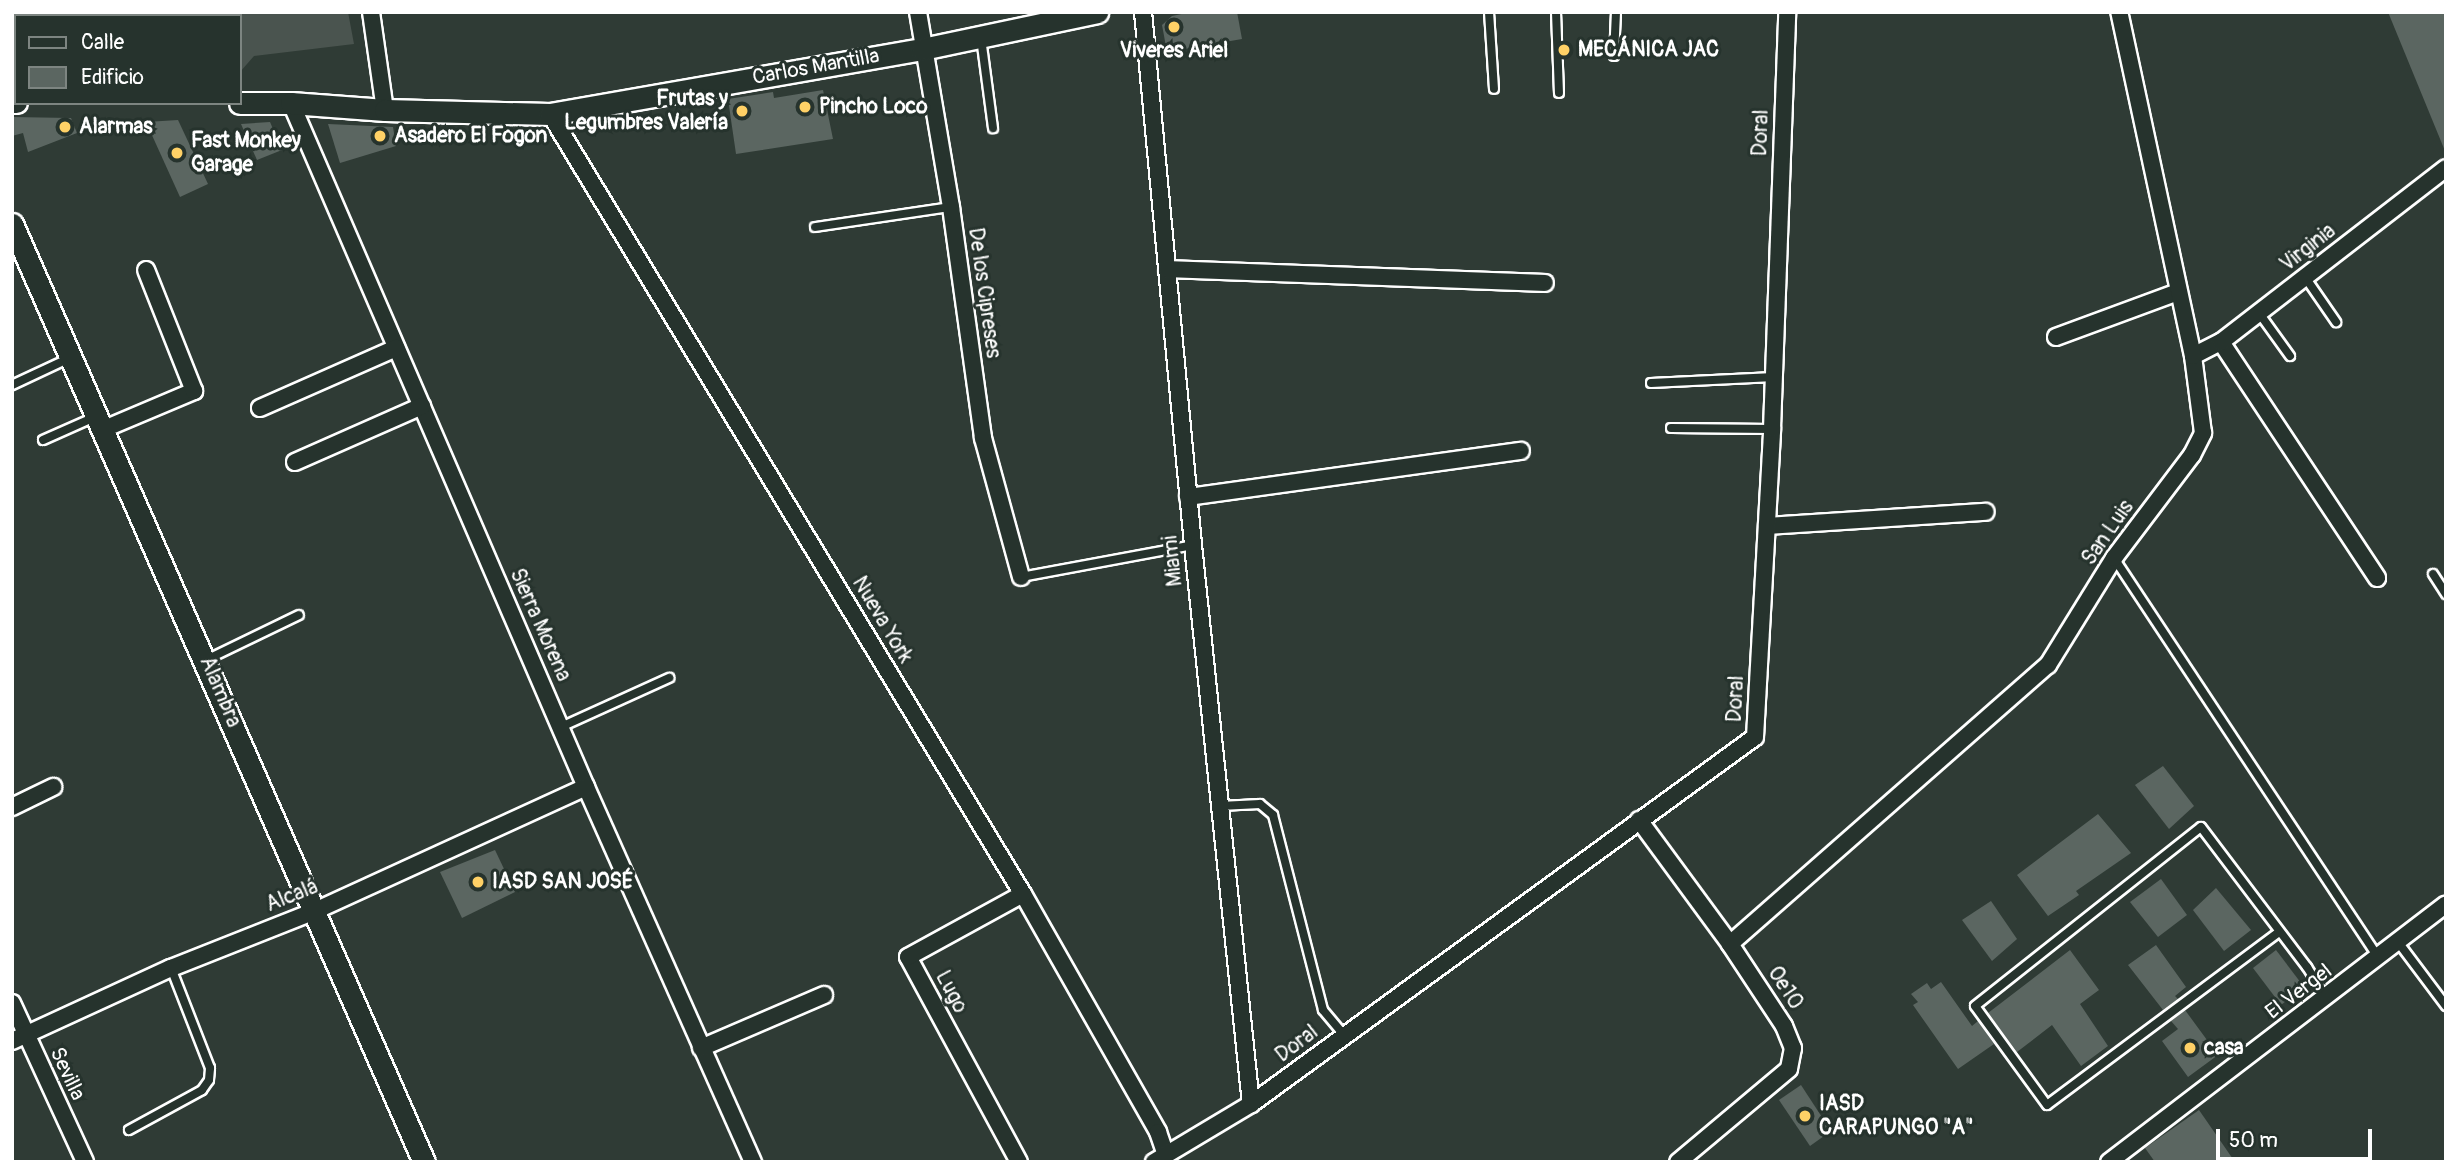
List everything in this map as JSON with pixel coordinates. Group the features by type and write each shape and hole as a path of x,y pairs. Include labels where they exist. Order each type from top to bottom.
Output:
{"street":[{"path":"371,12 385,110"},
{"name":"De los Cipreses","path":"918,12 922,49 951,206 983,438 1021,577"},
{"name":"Carlos Mantilla","path":"242,103 551,114 922,49 1097,12"},
{"name":"Miami","path":"1143,12 1192,545 1251,1104"},
{"name":"Doral","path":"1160,1158 1251,1104 1755,737 1772,429 1787,12"},
{"name":"San Luis","path":"1730,944 2048,665 2114,558 2192,455 2203,433 2193,356 2119,12"},
{"name":"Sierra Morena","path":"291,103 586,787 753,1162"},
{"name":"Nueva York","path":"551,114 1023,894 1158,1132 1160,1158"},
{"name":"Virginia","path":"2193,356 2221,342 2446,168"},
{"name":"Alambra","path":"14,232 206,660 424,1162"},
{"path":"101,423 194,391 146,270"},
{"path":"1167,270 1545,283"},
{"path":"2056,337 2178,292"},
{"path":"2221,342 2377,578"},
{"path":"260,408 396,348"},
{"path":"295,462 422,406"},
{"path":"1188,497 1521,451"},
{"path":"1767,526 1986,512"},
{"name":"Alcalá","path":"19,1037 171,968 315,911 586,787"},
{"path":"12,807 53,788"},
{"name":"Oe10","path":"1639,820 1730,944 1784,1026 1793,1048 1789,1069 1678,1162"},
{"name":"Lugo","path":"1019,1162 908,957 1023,894"},
{"name":"El Vergel","path":"2109,1162 2130,1155 2446,904"},
{"path":"701,1048 824,995"},
{"name":"Sevilla","path":"12,1003 19,1037 85,1162"}],"lane":[{"path":"1489,12 1494,89"},
{"path":"1556,12 1559,93"},
{"path":"1614,56 1616,12"},
{"path":"981,36 993,128"},
{"path":"815,227 951,206"},
{"path":"2305,277 2336,322"},
{"path":"2259,313 2290,356"},
{"path":"12,385 72,357"},
{"path":"1651,383 1774,377"},
{"path":"43,440 101,423"},
{"path":"1671,428 1772,429"},
{"path":"1021,577 1192,545"},
{"path":"2114,558 2378,957"},
{"path":"2433,574 2446,594"},
{"path":"206,660 299,615"},
{"path":"561,727 669,678"},
{"path":"1220,806 1260,804 1273,815 1323,1010 1344,1035"},
{"path":"2279,932 2047,1105 1975,1006 2201,827 2307,967 2326,998"},
{"path":"2398,942 2446,1006"},
{"path":"130,1130 202,1090 209,1080 210,1068 171,968"}],"shaded area":[{"path":"12,12 348,12 354,44 254,56 242,70 242,14 14,14 12,68"}],"building":[{"path":"1191,12 1237,12 1242,39 1167,52 1162,25 1172,16"},
{"path":"2388,12 2446,12 2446,151 2445,151"},
{"path":"823,90 833,139 736,154 728,99 773,92 774,98"},
{"path":"12,117 71,118 77,133 28,152 23,133 12,136"},
{"name":"Fast Monkey Garage","path":"178,120 208,184 180,197 146,122"},
{"path":"270,122 282,150 257,160 241,124"},
{"path":"328,124 393,127 396,146 340,163"},
{"path":"2163,766 2194,806 2169,829 2135,785"},
{"path":"2098,814 2131,853 2076,891 2079,895 2048,916 2017,875"},
{"name":"IASD SAN JOSÉ","path":"495,850 515,892 462,918 440,872"},
{"path":"2161,879 2187,915 2158,937 2130,902"},
{"path":"2216,888 2251,930 2224,951 2193,910"},
{"path":"1991,901 2017,939 1992,961 1962,920"},
{"path":"2156,945 2186,987 2175,996 2178,999 2163,1010 2128,965"},
{"path":"2070,950 2099,990 2080,1004 2108,1046 2081,1066 2052,1025 2017,1052 1988,1013"},
{"path":"2276,950 2304,987 2281,1005 2253,968"},
{"path":"1941,982 1972,1026 1978,1021 1994,1044 1958,1069 1913,1005 1918,1002 1911,994 1927,983 1931,989"},
{"name":"casa","path":"2185,1010 2218,1055 2188,1077 2162,1041 2178,1029 2171,1021"},
{"name":"IASD CARAPUNGO \"A\"","path":"1801,1085 1831,1131 1810,1146 1779,1100"},
{"path":"2199,1110 2235,1162 2155,1162 2145,1148"}],"place":[{"name":"Viveres Ariel","path":"1174,27"},
{"name":"MECÁNICA JAC","path":"1564,50"},
{"name":"Pincho Loco","path":"805,107"},
{"name":"Frutas y Legumbres Valería","path":"742,111"},
{"name":"Alarmas","path":"65,127"},
{"name":"Asadero El Fogon","path":"380,136"},
{"name":"Fast Monkey Garage","path":"177,153"},
{"name":"IASD SAN JOSÉ","path":"478,882"},
{"name":"casa","path":"2190,1048"},
{"name":"IASD CARAPUNGO \"A\"","path":"1805,1116"}]}
